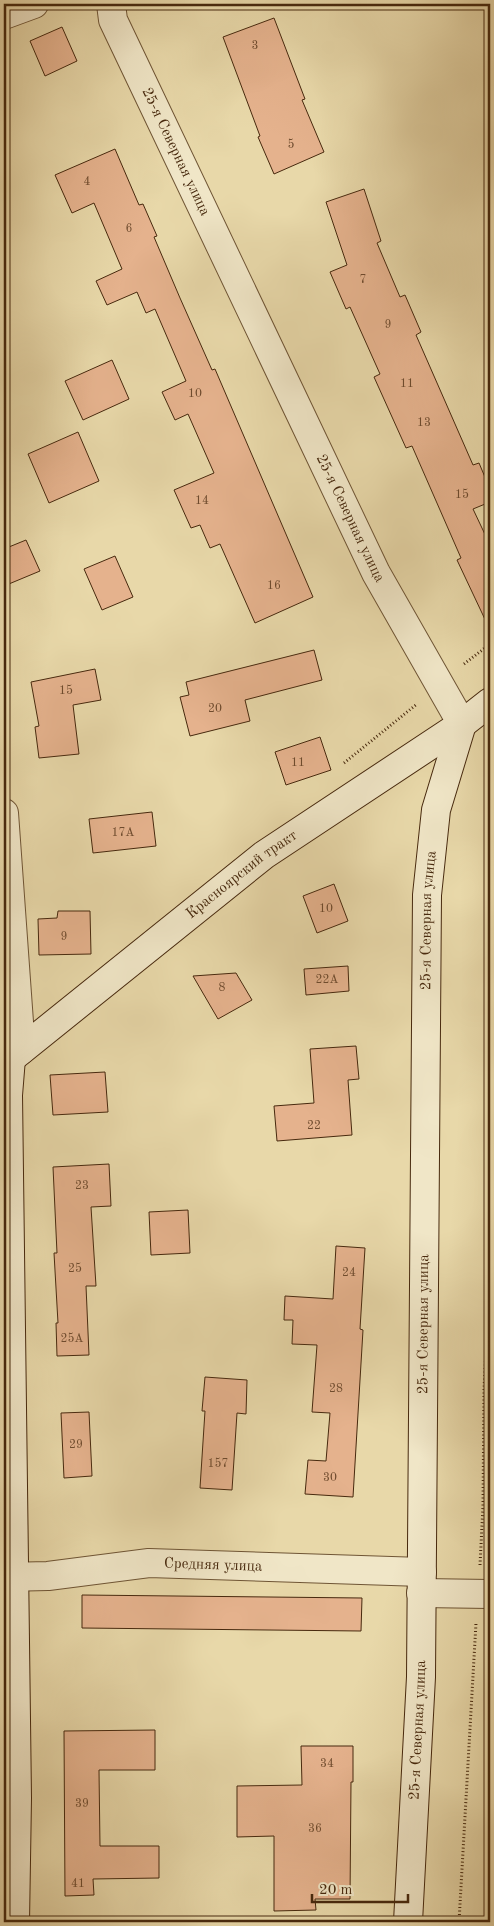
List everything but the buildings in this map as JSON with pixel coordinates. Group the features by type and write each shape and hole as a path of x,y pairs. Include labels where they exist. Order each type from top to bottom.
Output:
{"main road":[{"path":"4,15 34,4"},
{"name":"25-я Северная улица","path":"111,4 113,20 376,574 462,724 436,810 427,895 421,1677 408,1922"},
{"name":"Красноярский тракт","path":"12,1058 264,856 462,724 490,702"},
{"path":"4,813 12,1058 8,1104 8,1578 17,1798 15,1922"},
{"name":"Средняя улица","path":"8,1578 48,1576 149,1563 422,1583 484,1594"}],"path":[{"path":"459,1922 484,1594 484,1389 489,1292 490,1179"}]}
